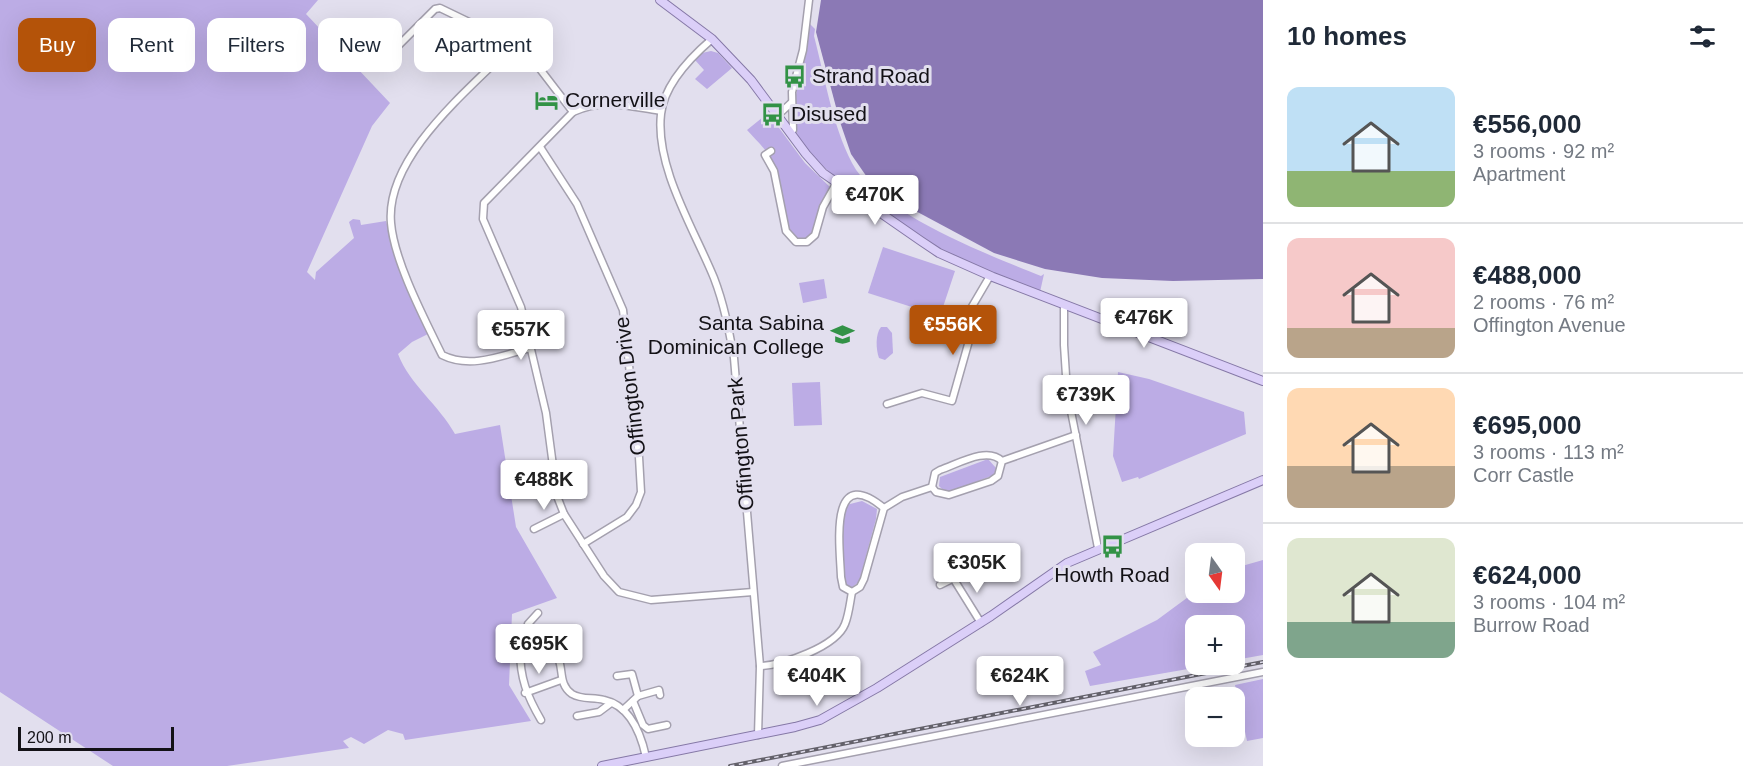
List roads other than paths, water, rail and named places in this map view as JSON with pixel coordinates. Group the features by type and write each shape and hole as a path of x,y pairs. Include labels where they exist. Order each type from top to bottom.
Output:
{"main road":[{"path":"660,0 712,39 751,80 815,165 836,184 939,253 990,276 1263,381"},
{"path":"602,766 758,735 820,720 981,623 1046,575 1098,548 1263,480"}],"street":[{"path":"790,133 793,130 791,102 803,50 808,0"},
{"path":"426,18 435,9 440,8 460,18"},
{"path":"402,42 414,30"},
{"name":"Offington Park","path":"712,39 676,80 661,111 661,145 668,170 715,280 725,312 734,358 760,666 758,735"},
{"path":"487,72 426,135 402,168 393,195 391,224 402,264 442,355 452,361 471,363 530,348"},
{"path":"542,72 573,112"},
{"path":"778,115 791,102"},
{"path":"661,111 610,103 588,105 573,112 484,203 483,219 487,234 521,307 546,413 556,496 564,514 604,576 619,592 651,600 753,592"},
{"name":"Offington Drive","path":"540,147 577,204 622,310 639,458 641,492 636,505 627,517 583,544"},
{"path":"771,151 765,155 774,171 786,231 796,242 807,242 815,235 823,207 836,184"},
{"path":"887,404 922,393 952,401 975,323 970,310 990,276"},
{"path":"1064,305 1065,377 1098,548"},
{"path":"1002,461 1076,435"},
{"path":"932,487 935,473 940,470 985,454 1002,461"},
{"path":"932,487 943,495 949,495 991,481 998,476 1002,461"},
{"path":"760,666 780,664 801,657 836,636 845,626 852,592 860,587 864,579 884,508 902,497 932,487"},
{"path":"852,592 843,587 841,578 840,514 843,503 851,497 862,496 874,499 884,508"},
{"path":"534,529 564,514"},
{"path":"940,585 962,574"},
{"path":"953,579 981,623"},
{"path":"538,613 528,624 523,642 552,651 559,658 561,680 572,693 611,703 623,710 638,729 646,757"},
{"path":"520,650 520,672 525,693 541,720"},
{"path":"782,766 1263,672"},
{"path":"617,676 633,674 635,699 643,725 648,729 667,725"},
{"path":"525,693 561,680"},
{"path":"623,710 635,699 659,690 660,695"},
{"path":"577,716 599,712 611,703"}],"railway":[{"path":"730,766 1263,662"}],"place":[{"name":"Strand Road","path":"794,76"},
{"name":"Cornerville","path":"547,100"},
{"name":"Disused","path":"773,114"},
{"name":"Santa Sabina Dominican College","path":"842,335"},
{"name":"Howth Road","path":"1112,547"}]}
